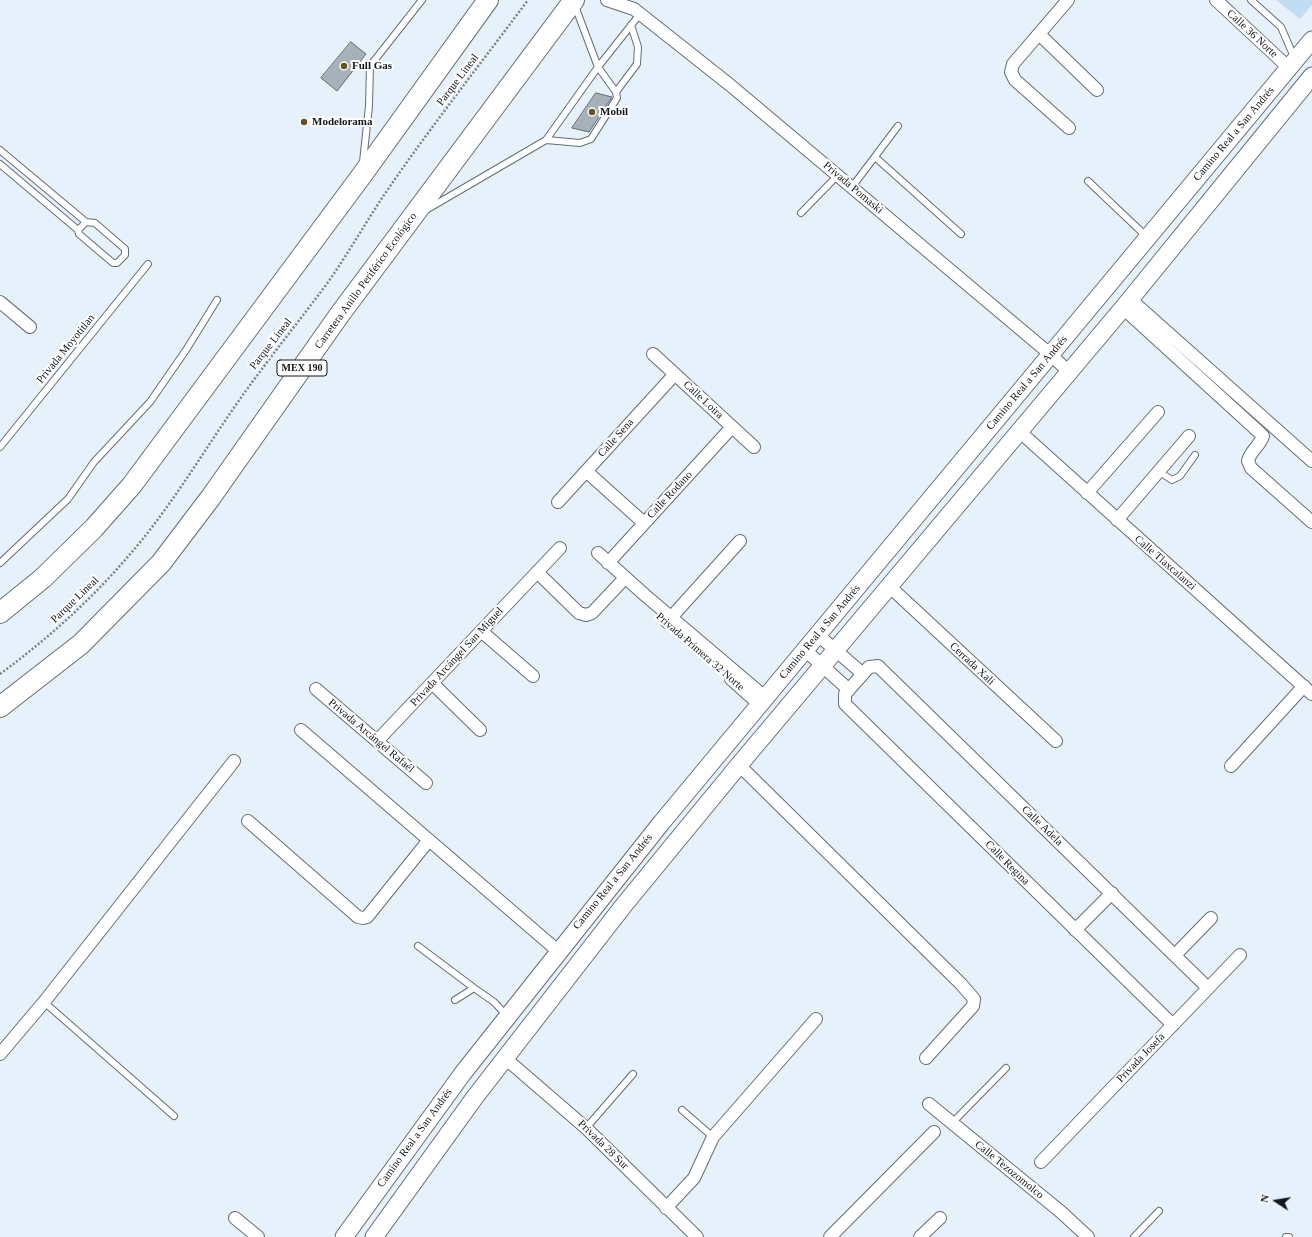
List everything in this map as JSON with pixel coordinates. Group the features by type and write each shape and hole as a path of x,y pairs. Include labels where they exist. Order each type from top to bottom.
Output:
{"highway":[{"path":"0,613 43,578 94,528 132,485 362,175 488,0"},
{"name":"Carretera Anillo Periférico Ecológico","path":"0,707 81,644 161,563 211,497 340,314 573,1"}],"main road":[{"name":"Camino Real a San Andrés","path":"344,1237 456,1082 558,951 762,700 818,635 1312,40"},
{"path":"374,1237 475,1097 624,905 822,665 1068,371 1127,303 1312,76"},
{"path":"1169,212 1188,228"},
{"path":"456,1082 475,1097"}],"street":[{"name":"Privada Pomaski","path":"607,0 636,8 838,175 1050,354 1068,371"},
{"path":"1068,0 1013,64 1010,72 1015,80 1069,128"},
{"name":"Calle 36 Norte","path":"1216,0 1292,64"},
{"path":"1039,34 1097,90"},
{"path":"0,302 30,327"},
{"path":"1127,303 1312,461"},
{"path":"1127,303 1263,436 1262,440 1249,456 1248,461 1251,468 1312,522"},
{"name":"Calle Loira","path":"653,354 754,447"},
{"name":"Calle Sena","path":"558,502 675,374"},
{"path":"1087,493 1158,412"},
{"name":"Calle Rodano","path":"608,563 732,427"},
{"name":"Calle Tlaxcalanzi","path":"1019,431 1308,690"},
{"path":"1117,520 1189,436"},
{"path":"586,471 644,523"},
{"path":"669,620 740,541"},
{"name":"Privada Arcángel San Miguel","path":"377,741 560,548"},
{"name":"Privada Primera 32 Norte","path":"598,553 646,596 651,609 669,620 762,700"},
{"path":"537,572 579,613 586,615 592,613 625,578"},
{"name":"Cerrada Xali","path":"889,586 1056,741"},
{"path":"481,631 533,676"},
{"path":"818,635 863,674 846,694"},
{"name":"Calle Regina","path":"805,650 822,665 846,694 845,704 1173,1025"},
{"name":"Calle Adela","path":"863,674 869,667 875,665 878,666 1208,988"},
{"path":"432,683 480,730"},
{"name":"Privada Arcángel Rafaél","path":"316,689 426,783"},
{"path":"1231,766 1308,690"},
{"path":"301,730 558,951"},
{"path":"0,1054 44,1002 234,761"},
{"path":"739,765 961,984 974,999 973,1006 926,1058"},
{"path":"248,821 358,917 363,918 367,917 429,840"},
{"path":"1075,930 1112,893"},
{"path":"1175,955 1211,918"},
{"name":"Privada Josefa","path":"1041,1162 1240,955"},
{"path":"666,1208 694,1178 713,1137 816,1019"},
{"name":"Privada 28 Sur","path":"506,1058 586,1128 697,1237"},
{"name":"Calle Tezozomolco","path":"929,1104 1061,1212 1088,1237"},
{"path":"830,1237 934,1132"},
{"path":"235,1218 258,1237"},
{"path":"920,1237 940,1218"}],"lane":[{"path":"362,175 369,106 370,66 422,0"},
{"path":"1251,0 1281,27 1292,64"},
{"path":"546,140 580,143 591,139 617,98 616,92 598,67 573,1"},
{"path":"411,219 546,140 598,67 632,25 636,8"},
{"path":"616,92 637,64 638,47 632,25"},
{"path":"852,187 898,126"},
{"path":"0,150 86,222 95,223 125,249 125,255 117,263 112,263 79,234 78,230 0,164"},
{"path":"875,157 961,234"},
{"path":"801,213 838,175"},
{"path":"1088,181 1148,238"},
{"path":"78,230 86,222"},
{"name":"Privada Moyotitlan","path":"0,447 148,264"},
{"path":"0,563 68,499 94,462 150,402 186,350 217,300"},
{"path":"1158,472 1172,480 1180,476 1195,455"},
{"path":"418,946 494,1002 507,1016"},
{"path":"455,1000 474,988"},
{"path":"44,1002 174,1116"},
{"path":"952,1123 1006,1068"},
{"path":"586,1128 633,1074"},
{"path":"682,1110 713,1137"},
{"path":"1134,1237 1159,1211"}],"path":[{"name":"Parque Lineal","path":"0,674 44,640 72,615 115,571 150,530 199,462 226,418 327,283 382,198 416,150 528,0"}],"shaded area":[{"path":"1276,0 1312,0 1312,5 1300,19"}],"building":[{"name":"Full Gas","path":"351,42 366,54 337,91 321,78"},
{"name":"Mobil","path":"596,93 612,97 589,132 572,128"}],"place":[{"name":"Full Gas","path":"344,66"},
{"name":"Mobil","path":"592,112"},
{"name":"Modelorama","path":"304,122"}]}
